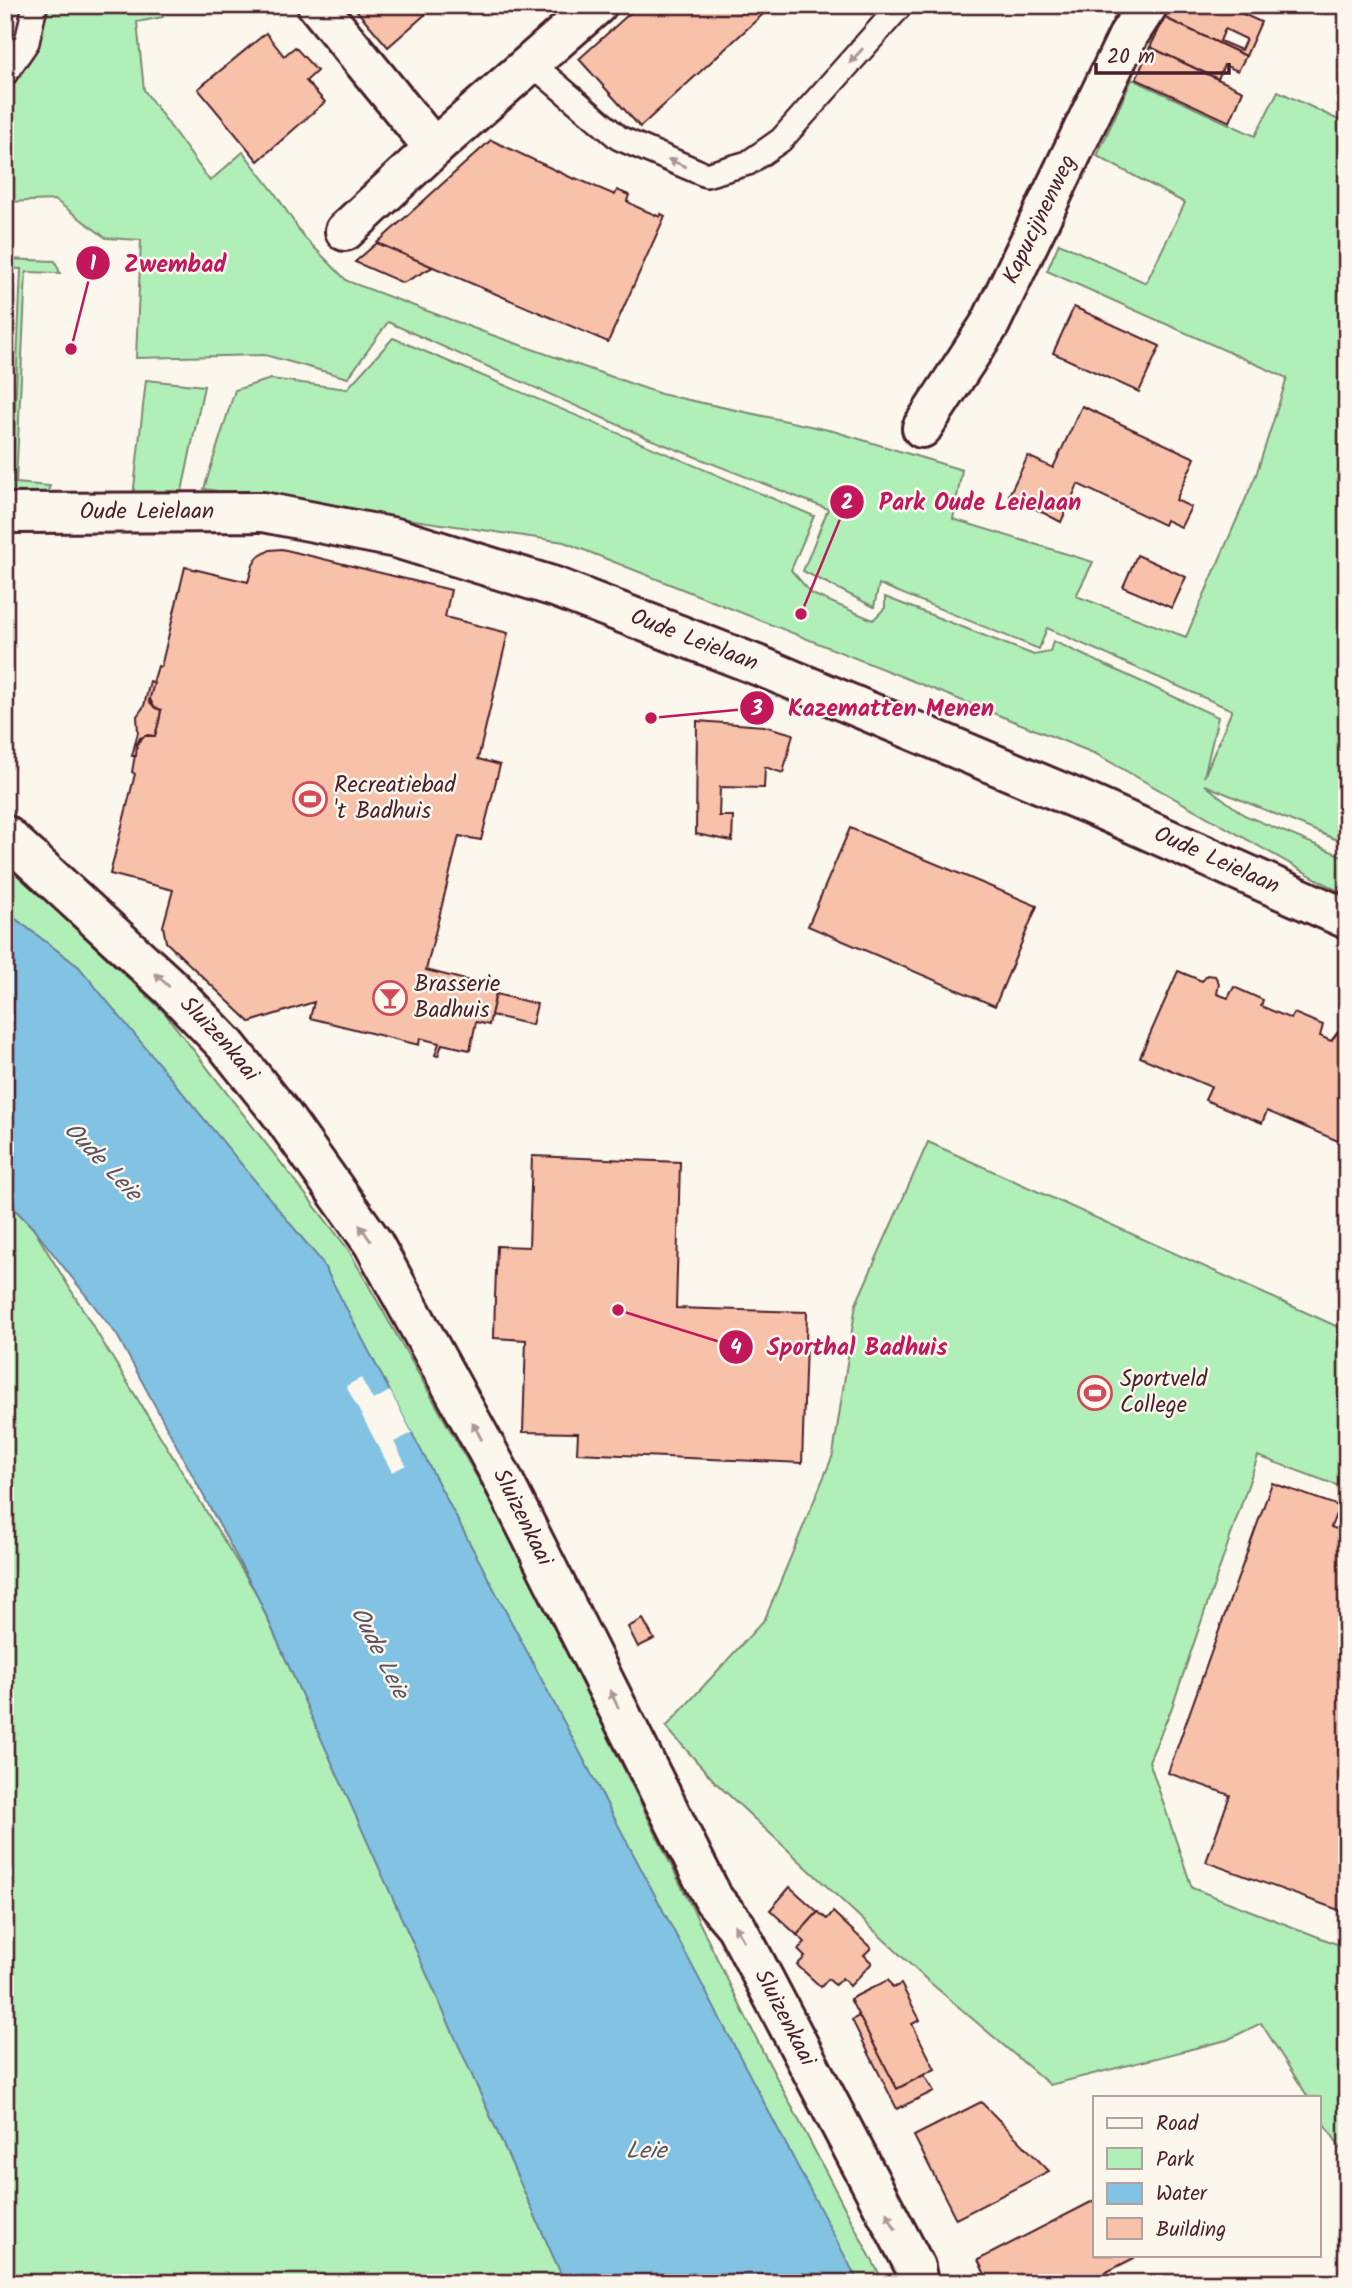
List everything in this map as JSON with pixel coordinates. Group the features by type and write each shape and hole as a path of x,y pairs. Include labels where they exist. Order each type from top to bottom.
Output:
{"street":[{"path":"317,5 434,148"},
{"path":"345,231 434,148 597,5"},
{"name":"Kapucijnenweg","path":"922,428 989,324 1129,34 1148,5"},
{"name":"Oude Leielaan","path":"5,513 263,512 396,538 555,587 762,667 1089,804 1347,919"},
{"name":"Sluizenkaai","path":"5,835 171,988 227,1046 279,1111 373,1243 499,1472 714,1900 743,1938 915,2267 918,2283"}],"lane":[{"path":"5,74 27,42 35,5"},
{"path":"531,64 619,138 706,175 747,163 780,140 901,5"}],"green space":[{"path":"50,5 161,5 163,17 137,22 144,90 210,181 243,152 304,237 347,281 661,394 833,431 962,470 953,519 1093,562 1076,596 1186,637 1256,475 1287,378 1047,271 1059,243 1146,283 1185,203 1097,156 1132,79 1255,136 1278,91 1347,124 1347,844 1205,785 1244,815 1347,858 1347,896 1096,754 564,542 204,489 235,390 271,379 347,389 393,338 814,516 791,570 812,594 873,620 885,608 885,597 1034,655 1050,652 1053,641 1218,717 1204,777 1232,710 1047,628 1039,649 879,584 874,607 803,571 828,509 650,439 388,322 348,378 265,355 136,358 141,240 106,238 55,200 5,202 5,94 36,50"},
{"path":"5,259 55,261 60,273 26,272 16,483 50,486 43,496 5,495 5,484 12,483 21,269 5,268"},
{"path":"146,380 204,386 181,496 133,497"},
{"path":"5,862 163,1011 348,1249 505,1527 760,2046 884,2283 859,2283 79,967 5,911"},
{"path":"928,1142 1347,1331 1347,1489 1258,1456 1171,1710 1149,1761 1192,1888 1347,1948 1347,2159 1320,2116 1320,2096 1307,2096 1261,2023 1227,2040 1050,2085 926,1979 716,1783 666,1727 765,1619 833,1455 856,1304"},
{"path":"5,1199 33,1228 256,1593 569,2283 5,2283"}],"water":[{"name":"Leie","path":"5,911 79,967 322,1262 859,2283 565,2283 256,1593 117,1335 33,1228 5,1199"}],"pier":[{"path":"361,1378 373,1400 390,1391 412,1433 394,1442 406,1465 392,1472 346,1386"}],"building":[{"path":"352,5 436,5 388,47"},
{"path":"639,5 773,5 640,127 579,59"},
{"path":"1171,5 1223,5 1261,22 1246,56 1165,18","holes":["1225,29 1246,39 1241,50 1220,41"]},
{"path":"1165,18 1246,56 1238,71 1224,65 1218,79 1150,47"},
{"path":"266,33 284,56 295,47 317,71 306,81 325,102 258,161 198,89"},
{"path":"1150,47 1243,91 1230,122 1136,79"},
{"path":"491,140 574,179 615,195 617,190 629,195 627,201 637,207 660,217 661,214 665,216 608,342 377,243"},
{"path":"377,243 433,267 403,283 355,262"},
{"path":"1074,307 1160,346 1139,392 1053,353"},
{"path":"1082,406 1195,458 1176,500 1191,507 1181,527 1166,520 1164,525 1078,484 1061,522 1009,495 1028,456 1053,468"},
{"name":"Recreatiebad 't Badhuis","path":"282,549 451,590 445,617 508,633 478,759 500,765 481,840 459,836 426,970 497,988 489,1025 476,1022 470,1050 442,1044 438,1056 435,1055 439,1043 420,1038 419,1045 310,1018 314,1002 250,1022 166,942 163,926 173,890 110,874 135,774 132,772 137,744 144,736 155,736 159,721 161,710 153,706 149,696 158,666 161,667 185,567 248,582 258,557 270,550"},
{"path":"1137,555 1186,577 1172,608 1123,587"},
{"path":"150,681 154,683 149,701 161,710 159,721 155,736 140,738 136,756 132,756 138,732 137,716 144,706"},
{"path":"697,721 764,726 793,734 783,773 765,767 764,788 720,787 719,816 733,816 732,841 696,834"},
{"path":"850,828 1037,906 995,1006 808,926"},
{"path":"1178,971 1202,981 1207,975 1215,976 1219,983 1217,994 1228,998 1234,987 1263,1000 1261,1006 1291,1019 1294,1013 1323,1025 1320,1036 1331,1041 1338,1032 1347,1031 1347,1120 1338,1141 1267,1111 1262,1123 1205,1100 1211,1087 1140,1057"},
{"path":"496,994 537,1004 532,1025 491,1015"},
{"path":"532,1156 680,1162 676,1308 807,1312 802,1463 577,1453 578,1433 523,1432 526,1340 494,1338 495,1297 497,1246 529,1247"},
{"path":"1272,1483 1339,1506 1331,1527 1347,1533 1347,1913 1206,1862 1230,1795 1168,1773"},
{"path":"643,1619 654,1639 638,1647 628,1627"},
{"path":"790,1887 818,1912 797,1935 770,1910"},
{"path":"818,1912 827,1919 833,1912 871,1948 864,1955 872,1963 850,1986 842,1978 835,1985 828,1979 821,1987 797,1965 805,1957 798,1950 805,1942 797,1935"},
{"path":"888,1980 893,1988 901,1984 920,2020 912,2024 935,2069 897,2089 850,1999"},
{"path":"859,2016 897,2089 924,2075 934,2091 897,2109 852,2020"},
{"path":"981,2102 1049,2171 956,2219 914,2136"},
{"path":"1093,2201 1093,2256 1134,2258 1085,2283 989,2283 978,2260"}],"place":[{"name":"Zwembad","path":"71,349"},
{"name":"Park Oude Leielaan","path":"801,614"},
{"name":"Kazematten Menen","path":"651,718"},
{"name":"Recreatiebad 't Badhuis","path":"310,799"},
{"name":"Brasserie Badhuis","path":"390,998"},
{"name":"Sporthal Badhuis","path":"618,1310"},
{"name":"Sportveld College","path":"1095,1393"}],"water label":[{"name":"Oude Leie","path":"102,1162"},
{"name":"Oude Leie","path":"379,1653"}]}
